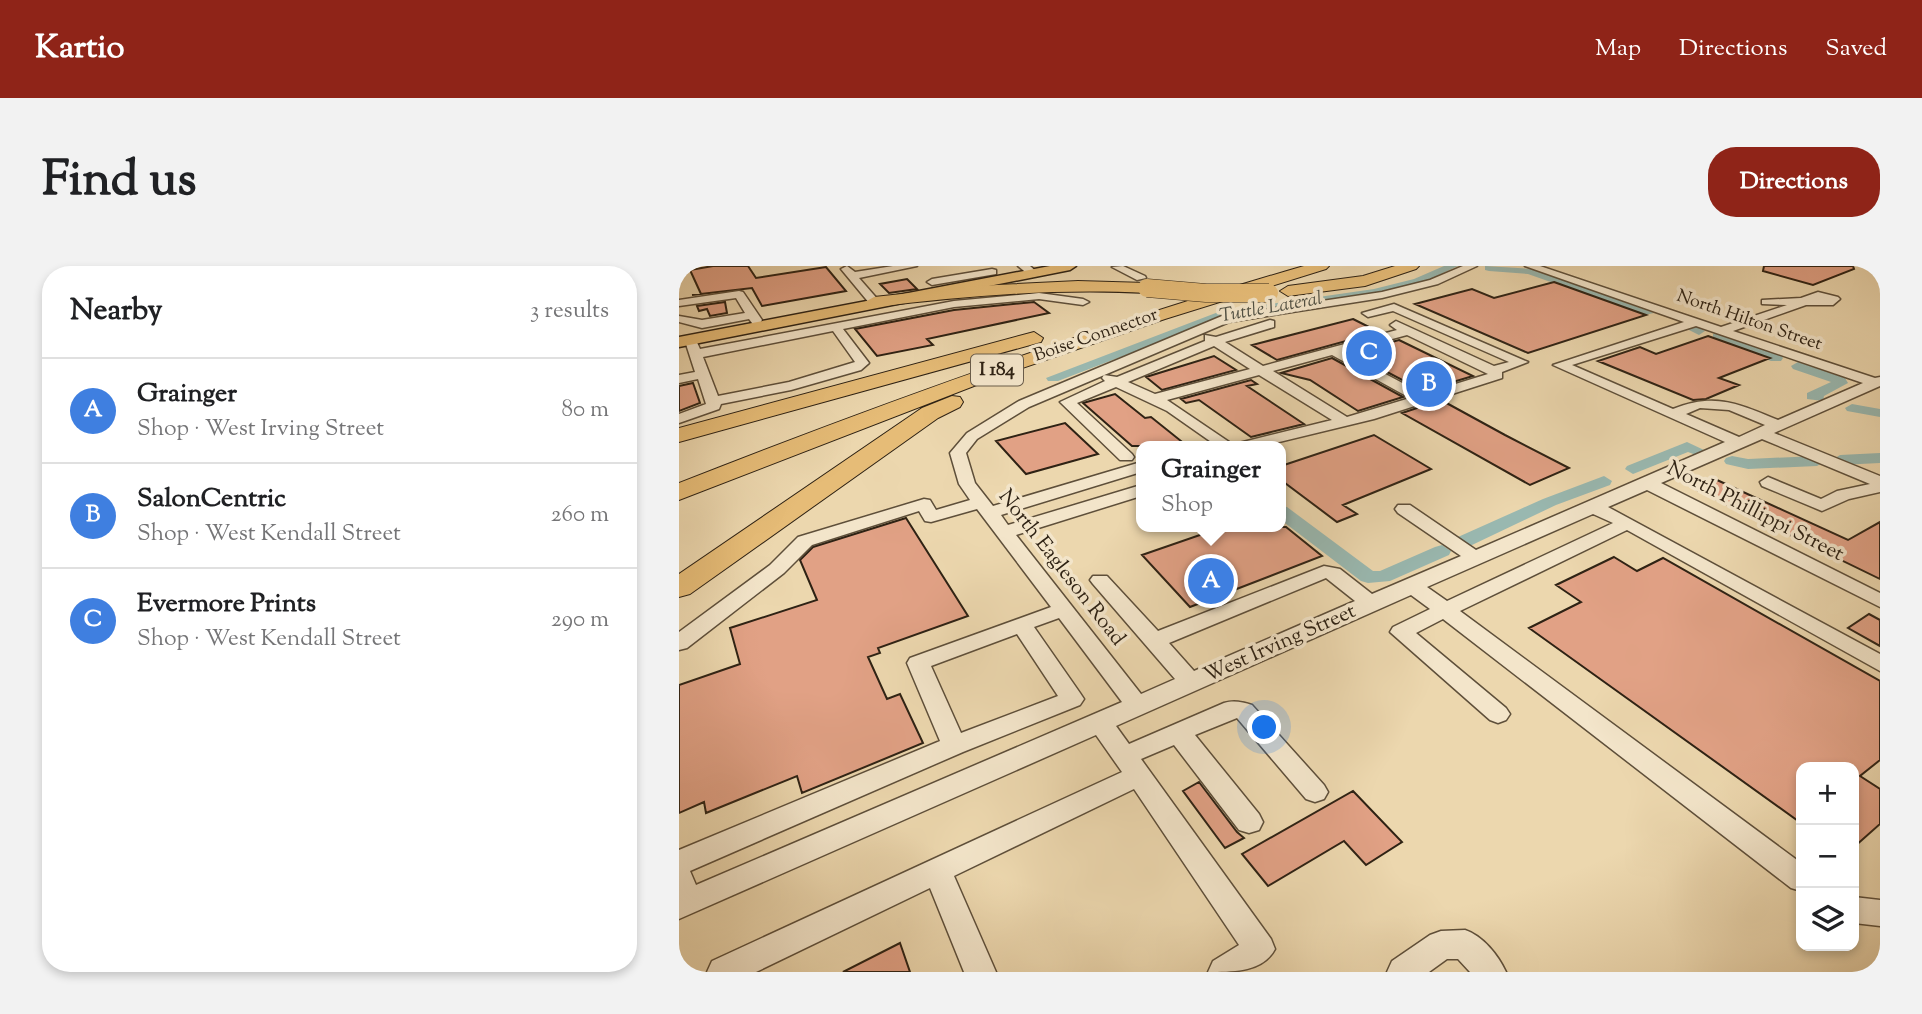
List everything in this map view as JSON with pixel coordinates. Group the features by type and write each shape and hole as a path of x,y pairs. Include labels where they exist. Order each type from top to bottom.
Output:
{"highway":[{"name":"Boise Connector","path":"679,473 930,379 1104,320 1284,266"},
{"name":"Boise Connector","path":"679,492 925,396 1073,343 1218,295 1321,266"},
{"path":"874,302 1047,285 1144,283 1206,293 1269,293 1365,281 1412,266"},
{"path":"679,436 925,366 1104,320"},
{"path":"679,588 930,414 1073,343"}],"main road":[{"path":"685,331 848,310 1028,269 1070,266"},
{"path":"685,331 754,317 874,302"}],"street":[{"path":"843,266 874,302"},
{"path":"852,276 912,266"},
{"path":"1119,266 1144,283"},
{"path":"1095,372 1226,319 1286,308 1347,302 1410,289 1472,266"},
{"name":"North Hilton Street","path":"1530,266 1878,382"},
{"path":"932,282 992,272"},
{"path":"1572,280 1591,275"},
{"path":"679,353 685,331 739,294 754,317"},
{"path":"685,331 835,326 905,312 1012,297 1039,296 1083,302"},
{"path":"1723,330 1801,304 1802,301 1766,302"},
{"path":"1266,441 1345,422 1497,375 1347,302"},
{"path":"1126,457 1067,402 1216,341 1273,323 1369,313 1394,307 1521,362 1493,371"},
{"path":"685,331 702,324 754,317"},
{"path":"1697,322 1560,365 1739,443"},
{"path":"714,401 791,386 856,367 862,363 835,326"},
{"path":"679,419 714,406 685,331"},
{"path":"1154,399 1408,331"},
{"path":"1194,332 1216,341 1345,422"},
{"path":"1333,351 1422,399"},
{"path":"1095,372 1154,399 1219,441"},
{"name":"North Eagleson Road","path":"1095,372 996,419 972,436 958,453 967,484 1138,706"},
{"path":"679,379 703,374"},
{"name":"West Irving Street","path":"681,895 1138,706 1878,382"},
{"path":"1673,414 1698,404 1731,406 1779,426"},
{"path":"1761,433 1880,485"},
{"path":"679,643 777,569 805,541 924,504 931,517 986,508 1136,468"},
{"path":"1768,482 1822,506 1843,495 1880,485"},
{"name":"North Phillippi Street","path":"1647,483 1880,601"},
{"path":"1005,532 1136,492"},
{"path":"1593,507 1628,523 1880,664"},
{"path":"1404,509 1476,558"},
{"path":"1499,714 1401,632 1628,523"},
{"path":"1154,641 1324,572 1333,573 1371,604"},
{"path":"1100,580 1191,682"},
{"path":"1412,586 1796,874"},
{"path":"954,745 918,663 1064,609"},
{"path":"679,863 954,745 1072,699 1022,625"},
{"path":"723,972 937,870 1132,765 1179,733 1232,709 1244,711 1315,792"},
{"path":"1100,722 1260,950 1224,972"},
{"path":"1179,733 1249,822"},
{"path":"937,870 980,972"},
{"path":"1859,911 1880,913"},
{"path":"1402,972 1441,944 1465,944 1490,972"}],"building":[{"path":"713,266 748,266 756,278 826,267 846,291 762,306 752,288 701,294 690,270"},
{"path":"1764,266 1853,266 1854,269 1813,285 1763,271"},
{"path":"907,279 917,289 889,293 880,284"},
{"path":"1554,282 1646,315 1528,353 1415,304 1472,289 1494,298"},
{"path":"725,302 727,313 710,316 707,309 699,311 697,306"},
{"path":"1034,302 1049,313 927,339 933,345 877,356 855,329 954,310"},
{"path":"1353,319 1379,332 1277,360 1252,345"},
{"path":"1708,336 1770,358 1719,378 1739,385 1706,399 1693,400 1598,361 1640,347 1656,354"},
{"path":"1399,340 1473,376 1423,391 1351,353"},
{"path":"1214,356 1236,370 1162,390 1146,377"},
{"path":"1332,358 1403,397 1358,411 1310,380 1281,373"},
{"path":"1251,380 1257,384 1247,386 1304,424 1251,437 1199,400 1186,403 1181,399"},
{"path":"693,383 700,403 679,411 679,386"},
{"path":"1115,394 1145,418 1151,417 1181,441 1136,441 1136,446 1132,446 1083,403"},
{"path":"1441,400 1569,468 1530,485 1402,413"},
{"path":"1065,423 1098,454 1026,474 996,441"},
{"path":"1374,435 1431,469 1343,505 1357,514 1337,522 1286,484 1286,464"},
{"path":"1717,480 1848,540 1880,522 1880,579 1697,490"},
{"path":"906,518 968,616 878,648 880,653 868,657 887,699 900,694 923,743 802,793 797,776 706,813 704,802 679,813 679,685 740,664 730,628 817,600 800,560 813,547"},
{"path":"1286,527 1322,556 1190,607 1142,555 1209,532 1286,532"},
{"path":"1614,557 1637,571 1663,558 1880,681 1880,760 1860,776 1880,789 1880,824 1859,843 1859,762 1796,762 1796,819 1529,628 1581,602 1556,585"},
{"path":"1869,614 1880,620 1880,646 1848,628"},
{"path":"1199,782 1244,838 1225,848 1183,791"},
{"path":"1353,791 1402,842 1366,865 1344,841 1268,886 1242,854"},
{"path":"900,943 910,972 843,972"}],"waterway":[{"name":"Tuttle Lateral","path":"1053,378 1225,313 1374,292 1418,281 1453,266"},
{"name":"Tuttle Lateral","path":"1489,268 1529,271 1648,313"},
{"name":"Tuttle Lateral","path":"1691,328 1699,331"},
{"name":"Tuttle Lateral","path":"1717,337 1776,358"},
{"name":"Tuttle Lateral","path":"1798,366 1840,381 1841,383 1812,396 1818,398"},
{"name":"Tuttle Lateral","path":"1852,408 1880,413"},
{"path":"1633,469 1687,447 1696,450"},
{"path":"1840,460 1880,458"},
{"path":"1732,461 1748,464 1817,461"},
{"path":"1558,500 1604,481"},
{"path":"1465,541 1549,503"},
{"path":"1286,515 1368,577 1383,577 1442,551"}],"place":[{"name":"Evermore Prints","path":"1369,353"},
{"name":"SalonCentric","path":"1429,384"},
{"name":"Grainger","path":"1211,581"}]}
